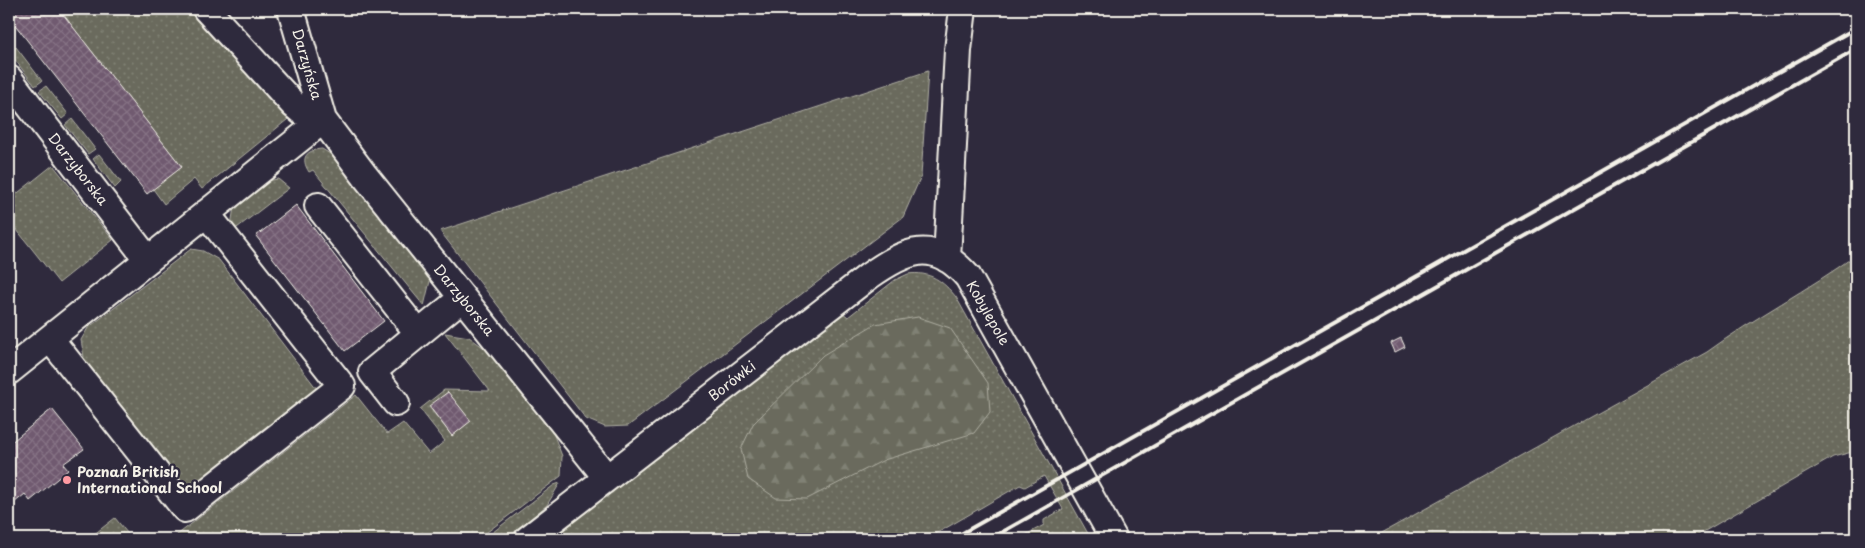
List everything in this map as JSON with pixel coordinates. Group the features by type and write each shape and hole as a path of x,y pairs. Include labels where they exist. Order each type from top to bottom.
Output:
{"street":[{"name":"Darzyborska","path":"206,9 294,105 301,111 323,120 365,176 607,478"},
{"name":"Darzyńska","path":"291,9 323,120"},
{"path":"947,259 956,69 963,9"},
{"name":"Darzyborska","path":"9,79 148,260"},
{"path":"9,371 323,120"},
{"path":"318,206 418,333"},
{"path":"50,340 185,509 342,386 206,213"},
{"name":"Borówki","path":"528,539 841,297 895,258 918,252 947,259"},
{"name":"Kobylepole","path":"947,259 962,270 975,288 1114,539"},
{"path":"396,403 372,372 462,298"}],"green space":[{"path":"59,9 192,9 254,77 293,115 202,189 194,179 164,204 153,189 182,167"},
{"path":"16,47 42,81 35,86 9,52"},
{"path":"928,71 921,176 903,217 628,426 605,427 586,419 440,231"},
{"path":"46,86 68,114 62,119 39,91"},
{"path":"72,119 95,149 88,154 65,125"},
{"path":"322,149 335,157 428,273 430,281 424,306 313,170 309,172 305,163 306,156 312,151"},
{"path":"99,154 121,182 115,188 93,159"},
{"path":"53,165 113,240 59,283 9,220 9,200"},
{"path":"278,179 289,188 233,231 231,226 234,207 267,181"},
{"path":"191,249 203,251 219,260 320,393 191,490 185,489 79,361 84,357 81,340 88,328"},
{"path":"1856,255 1856,451 1833,457 1691,539 1371,539 1707,352"},
{"path":"908,274 923,274 935,278 956,297 1091,539 1018,539 1044,525 1044,520 1063,509 1044,476 1025,487 1020,485 927,539 548,539 842,312 848,317 895,280"},
{"path":"918,317 950,328 988,383 990,412 974,433 884,460 807,499 776,498 748,479 741,449 753,424 823,355 875,324"},
{"path":"445,333 469,337 487,350 550,425 562,456 561,476 478,539 172,539 356,395 387,434 403,423 429,454 445,441 420,409 444,390 490,391","holes":["448,392 470,421 452,436 429,407"]},
{"path":"560,483 547,505 506,539 484,539 554,485"},
{"path":"115,518 132,539 88,539"}],"building":[{"path":"9,9 59,9 182,167 147,194 9,17"},
{"path":"296,205 384,321 345,351 256,236"},
{"path":"1401,338 1405,347 1395,352 1391,343"},
{"path":"448,392 471,421 452,436 429,406"},
{"path":"52,409 84,449 63,464 68,470 30,501 25,494 9,507 9,444"}],"railway":[{"path":"952,539 1856,28"},
{"path":"990,539 1856,49"}],"place":[{"name":"Poznań British International School","path":"67,480"}]}
